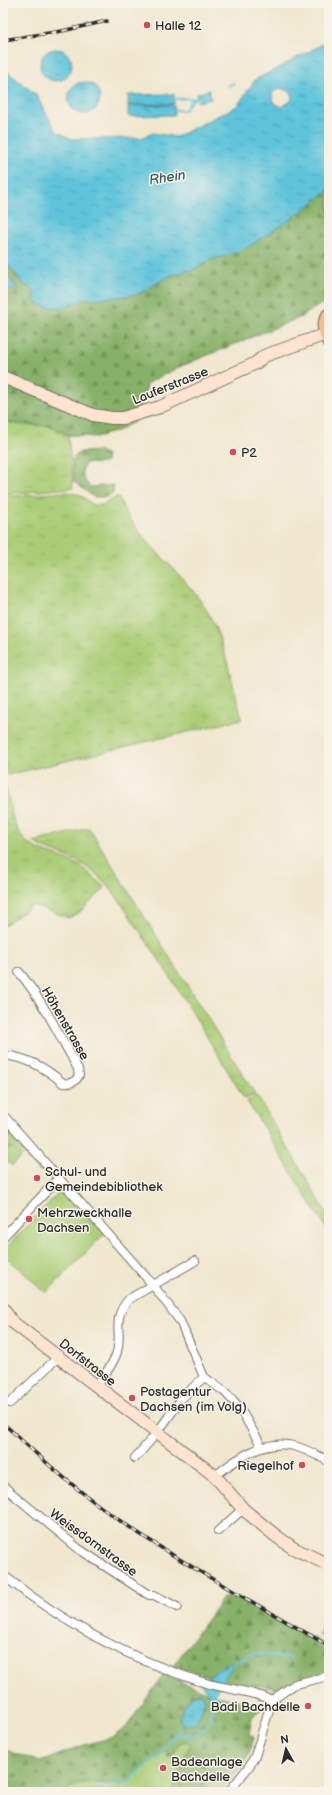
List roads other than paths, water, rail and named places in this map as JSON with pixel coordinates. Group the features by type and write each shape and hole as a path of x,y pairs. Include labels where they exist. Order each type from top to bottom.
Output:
{"highway":[{"path":"328,336 325,323 329,316"}],"street":[{"name":"Lauferstrasse","path":"3,377 93,415 123,418 160,407 256,363 264,356 328,336"},
{"name":"Höhenstrasse","path":"3,1055 35,1063 63,1083 69,1084 79,1075 78,1069 44,1008 19,972"},
{"path":"3,1115 154,1285 180,1321 204,1377 226,1392 239,1407 262,1447"},
{"path":"3,1237 59,1178"},
{"path":"96,1387 116,1354 120,1310 129,1299 195,1261"},
{"name":"Dorfstrasse","path":"3,1308 7,1319 215,1476 243,1509 293,1548 329,1565"},
{"path":"10,1404 58,1357"},
{"path":"135,1458 157,1433 182,1398 204,1377"},
{"path":"215,1476 237,1459 262,1447 293,1446 329,1461"},
{"name":"Weissdornstrasse","path":"3,1486 79,1550 149,1595 154,1595 177,1607"},
{"path":"218,1531 243,1509"},
{"path":"3,1575 48,1609 118,1650 168,1670 223,1688 258,1694 272,1700"},
{"path":"229,1792 250,1765 255,1756 272,1700 295,1684 329,1676"}],"water":[{"name":"Rhein","path":"329,41 329,190 297,215 250,246 229,255 210,260 195,269 169,276 139,294 110,298 84,299 62,307 46,307 35,302 35,294 32,288 25,286 3,259 3,68 36,95 56,131 72,139 141,138 153,133 176,137 237,106 255,80","holes":["280,88 291,92 292,100 282,107 274,103 272,93"]},
{"path":"53,49 59,49 69,56 72,65 71,71 65,78 59,81 53,81 43,74 40,68 40,62 47,52"},
{"path":"81,82 87,82 97,89 100,98 99,104 93,111 87,114 81,114 71,107 68,101 68,95 75,85"},
{"path":"209,90 211,99 198,102 196,94"},
{"path":"174,94 174,104 128,105 128,95"},
{"path":"174,105 174,115 128,116 128,106"},
{"path":"3,274 6,274 19,291 3,288"},
{"path":"231,1663 232,1667 211,1697 201,1684 215,1671"},
{"path":"201,1693 205,1700 197,1723 187,1724 180,1722 181,1713 186,1703 193,1696"}],"waterway":[{"path":"228,86 234,83"},
{"path":"174,99 197,98"},
{"path":"174,110 185,110 191,101 195,99"},
{"path":"231,1665 254,1653 291,1658"},
{"path":"91,1792 112,1784 130,1782 160,1754 174,1735 197,1735 209,1723 215,1693"},
{"path":"177,1735 181,1723"}],"railway":[{"path":"3,40 62,31 107,21"},
{"path":"3,1423 59,1474 119,1520 196,1569 329,1646"}],"place":[{"name":"Halle 12","path":"147,25"},
{"name":"P2","path":"233,452"},
{"name":"Schul- und Gemeindebibliothek","path":"37,1178"},
{"name":"Mehrzweckhalle Dachsen","path":"29,1219"},
{"name":"Postagentur Dachsen (im Volg)","path":"132,1398"},
{"name":"Riegelhof","path":"302,1465"},
{"name":"Badi Bachdelle","path":"308,1706"},
{"name":"Badeanlage Bachdelle","path":"163,1768"}]}
